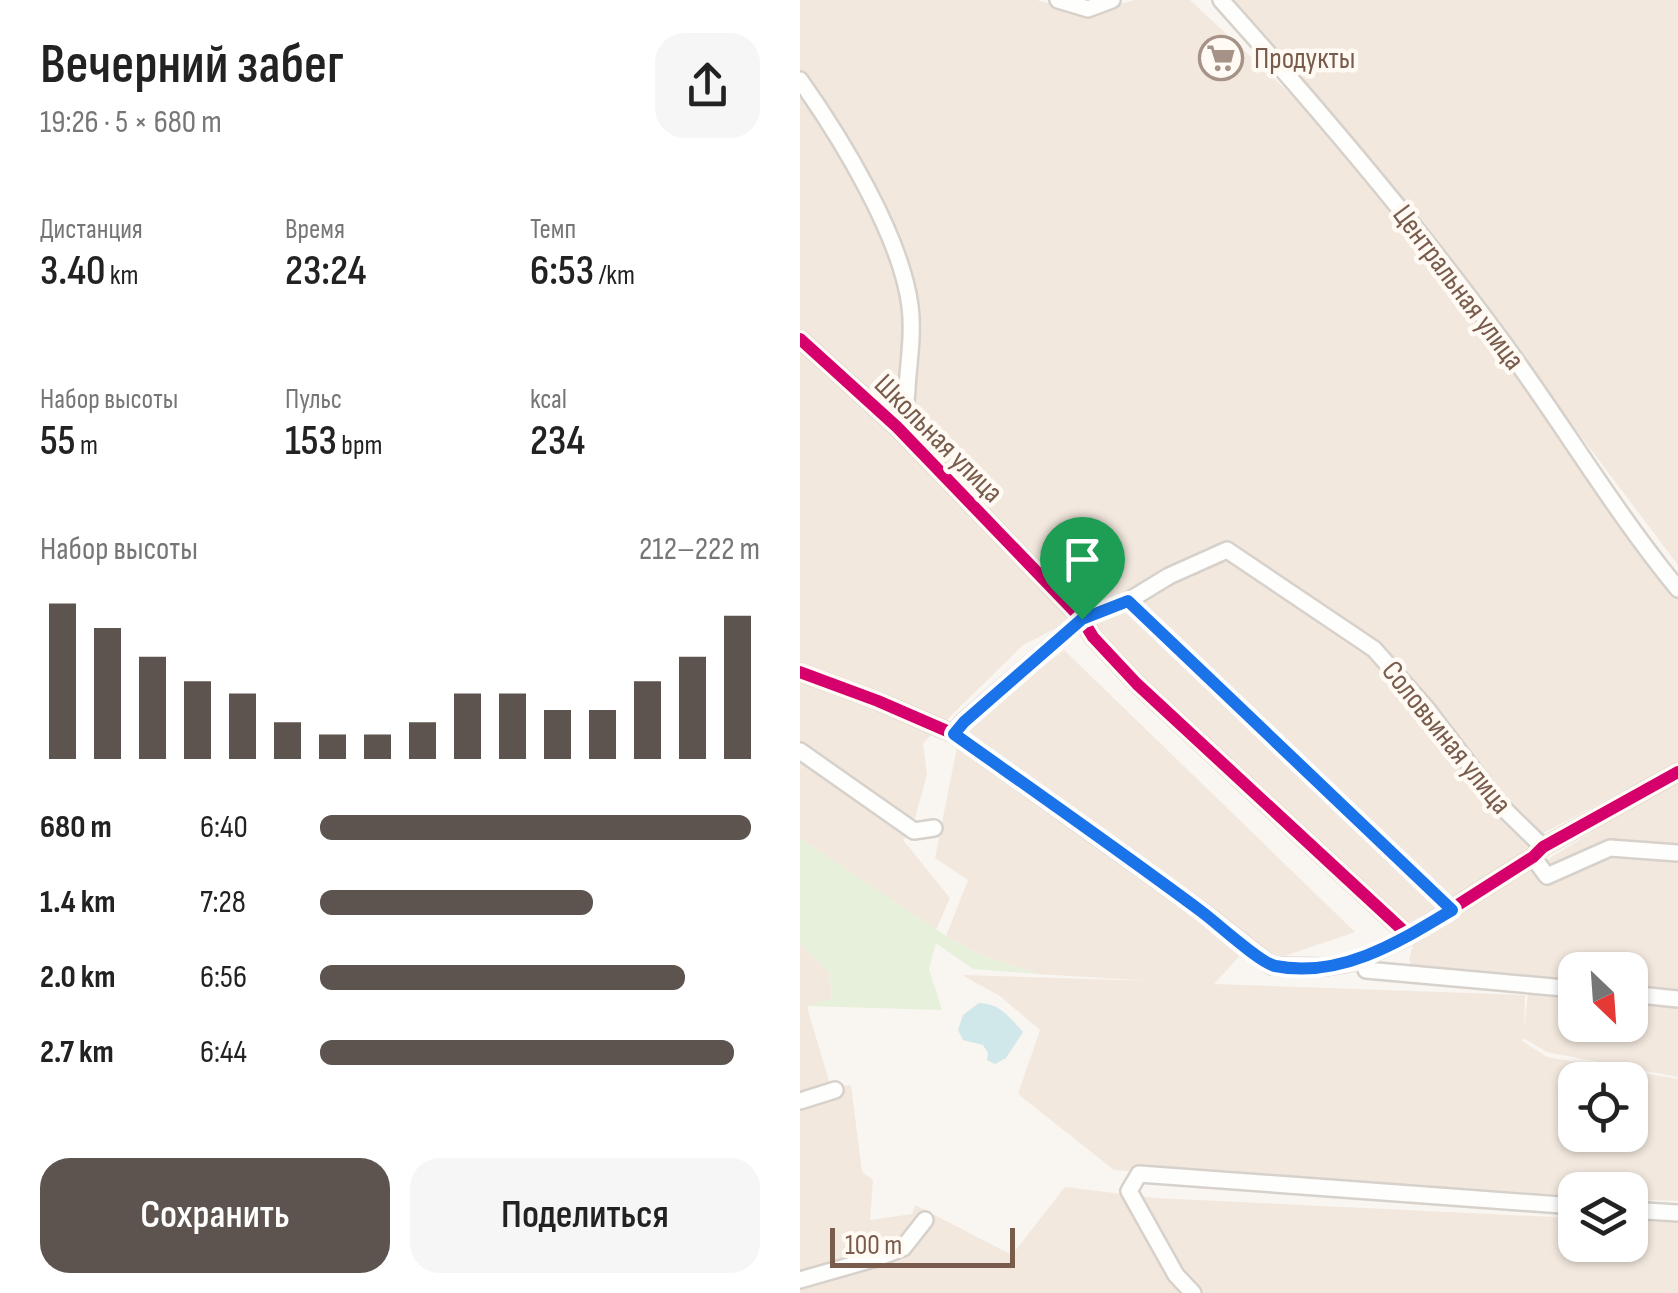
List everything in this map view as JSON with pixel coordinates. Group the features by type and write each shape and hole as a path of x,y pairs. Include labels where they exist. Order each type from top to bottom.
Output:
{"street":[{"path":"1058,0 1088,9 1112,0"},
{"name":"Центральная улица","path":"1222,0 1418,229 1496,332 1635,536 1678,589"},
{"name":"Школьная улица","path":"800,80 837,133 881,219 910,306 911,352 904,418 897,427"},
{"name":"Школьная улица","path":"800,340 897,427 1082,619 1093,637 1137,684 1409,936"},
{"name":"Соловьиная улица","path":"954,734 1082,619 1128,601 1169,576 1227,550 1374,649 1538,852"},
{"path":"1128,601 1452,910"},
{"path":"800,672 954,734 1272,966 1324,967 1355,962 1409,936 1538,852 1678,772"},
{"path":"800,751 914,831 934,828"},
{"path":"1538,852 1547,876 1610,848 1678,853"},
{"path":"1366,970 1558,988"},
{"path":"1648,996 1678,999"},
{"path":"800,1101 835,1090"},
{"path":"1193,1293 1176,1275 1129,1192 1139,1174 1558,1205"},
{"path":"1648,1211 1678,1213"},
{"path":"800,1280 903,1248 925,1220"}],"shaded area":[{"path":"800,0 1037,0 1086,14 1135,0 1190,0 1313,115 1414,232 1678,592 1678,762 1536,837 1536,850 1454,903 1135,600 1225,553 1383,652 1227,541 1023,645 923,743 927,775 911,832 903,840 950,898 936,930 800,838"},
{"path":"1232,0 1678,0 1678,565 1422,226"},
{"path":"1128,603 1436,898 1435,914 1408,934 1139,683 1084,619"},
{"path":"1064,650 1355,932 1273,960 963,727"},
{"path":"958,742 1246,949 1214,984 1525,995 1524,1029 1530,977 1411,965 1414,943 1678,778 1678,1077 1648,1071 1648,1062 1599,1062 1547,1052 1523,1038 1522,1041 1547,1057 1577,1062 1558,1062 1558,1152 1648,1152 1648,1074 1678,1079 1678,1201 1648,1200 1648,1172 1558,1172 1558,1194 1114,1170 1018,1094 1040,1030 1000,996 962,975 1153,981 1038,974 976,953 946,936 968,880 935,858"},
{"path":"800,944 829,972 832,999 807,1007 831,1088 851,1085 862,1172 873,1180 870,1220 912,1214 915,1205 1012,1255 1065,1187 1155,1198 1558,1217 1558,1262 1648,1262 1648,1221 1678,1223 1678,1293 800,1293"}],"green space":[{"path":"800,838 946,936 976,953 1038,974 973,969 936,943 929,969 942,1010 807,1006 832,998 829,972 800,944"}],"water":[{"path":"979,1003 999,1009 1023,1032 1006,1058 995,1064 987,1060 983,1045 963,1040 958,1030 963,1015"}],"cycle path":[{"path":"800,339 897,427 1082,619 1093,637 1137,684 1409,936"},
{"path":"800,672 954,734 1272,966 1325,967 1355,962 1409,936 1543,847 1678,772"}],"place":[{"name":"Продукты","path":"1221,58"}],"route":[{"path":"1128,601 1452,910 1355,962 1324,967 1272,966 954,734 1082,619 1128,601"}]}
